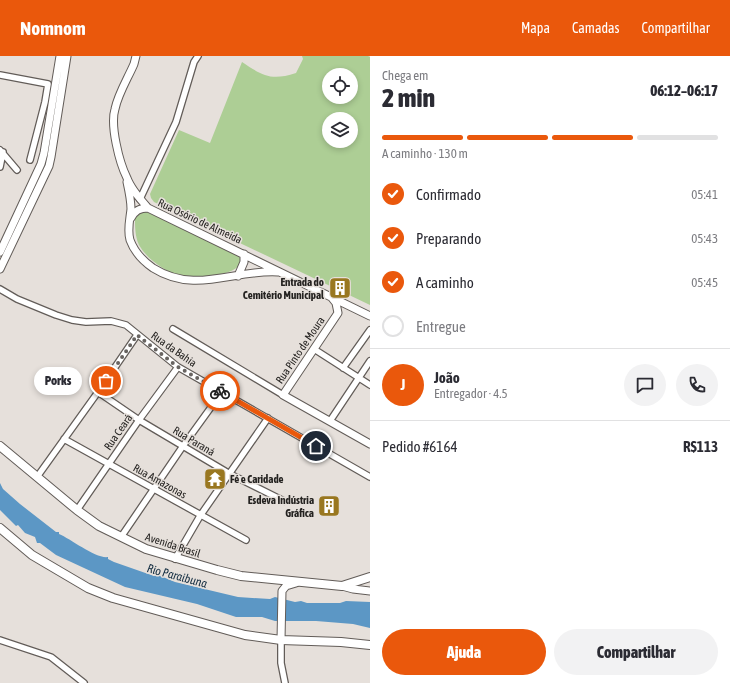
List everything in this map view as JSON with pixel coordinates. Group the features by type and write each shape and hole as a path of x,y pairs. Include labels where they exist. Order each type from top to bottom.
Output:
{"highway":[{"name":"Avenida Brasil","path":"0,446 37,478 99,526 146,549 176,559 241,576 342,586"},
{"path":"0,528 18,544 38,558 88,588 107,596 237,633 370,645"},
{"path":"342,586 370,577"}],"main road":[{"path":"0,269 41,164 60,56"},
{"path":"0,252 13,234 49,166 67,56"},
{"name":"Rua Osório de Almeida","path":"136,56 115,108 112,123 127,178 140,199 150,210 282,272 370,316"},
{"path":"127,178 131,204 129,232 134,248 143,260 156,270 183,280 191,281 213,280 260,272 282,272"},
{"path":"131,218 140,199"},
{"path":"131,218 139,209 150,210"},
{"path":"238,276 244,262 244,254"},
{"name":"Rua Pinto de Moura","path":"283,395 338,313 336,303 330,296"},
{"path":"338,313 347,309 357,309"},
{"name":"Rua da Bahia","path":"283,395 370,444"},
{"path":"281,636 282,591 284,587 289,584 306,583"},
{"name":"Avenida Brasil","path":"342,586 370,591"}],"street":[{"path":"140,199 176,122 194,62 198,56"},
{"path":"0,75 48,84 45,102 30,160"},
{"path":"0,166 1,151"},
{"path":"1,151 17,170"},
{"path":"144,188 144,195 150,210"},
{"name":"Rua da Bahia","path":"0,289 17,299 72,320 86,322 111,321 126,325 178,367 370,477"},
{"name":"Rua da Bahia","path":"173,329 283,395"},
{"path":"343,368 370,330"},
{"path":"37,478 137,335"},
{"path":"314,349 370,385"},
{"path":"330,421 370,361"},
{"name":"Rua Ceará","path":"77,510 139,420 178,367"},
{"name":"Rua Paraná","path":"98,392 139,420 230,474 284,501"},
{"path":"121,537 222,392"},
{"path":"176,559 200,516 268,418"},
{"name":"Rua Amazonas","path":"64,439 200,516 246,540"},
{"path":"281,636 281,663 285,683"},
{"path":"0,640 51,657 84,683"}],"green space":[{"path":"302,56 370,57 370,305 154,202 151,198 150,194 179,130 210,143 242,62 256,71 268,76 280,77 296,73 303,59"},
{"path":"141,211 148,211 240,256 241,264 229,272 193,278 180,276 168,271 151,260 139,245 136,235 135,218"}],"water":[{"name":"Rio Paraibuna","path":"0,483 3,489 20,504 56,532 59,532 59,534 90,552 103,557 108,557 108,559 114,562 154,576 158,575 175,582 238,597 270,599 275,597 295,602 301,601 307,603 340,603 346,601 370,602 370,628 353,624 316,621 275,621 262,617 236,617 197,604 125,587 56,555 40,543 37,543 35,537 25,533 18,525 16,526 0,510"}],"way so far":[{"path":"106,381 137,335 178,367 220,391"}],"place":[{"name":"Entrada do Cemitério Municipal","path":"340,288"},
{"name":"Porks","path":"106,381"},
{"name":"Fé e Caridade","path":"215,479"},
{"name":"Esdeva Indústria Gráfica","path":"329,506"}],"route":[{"path":"220,391 316,446"}]}
